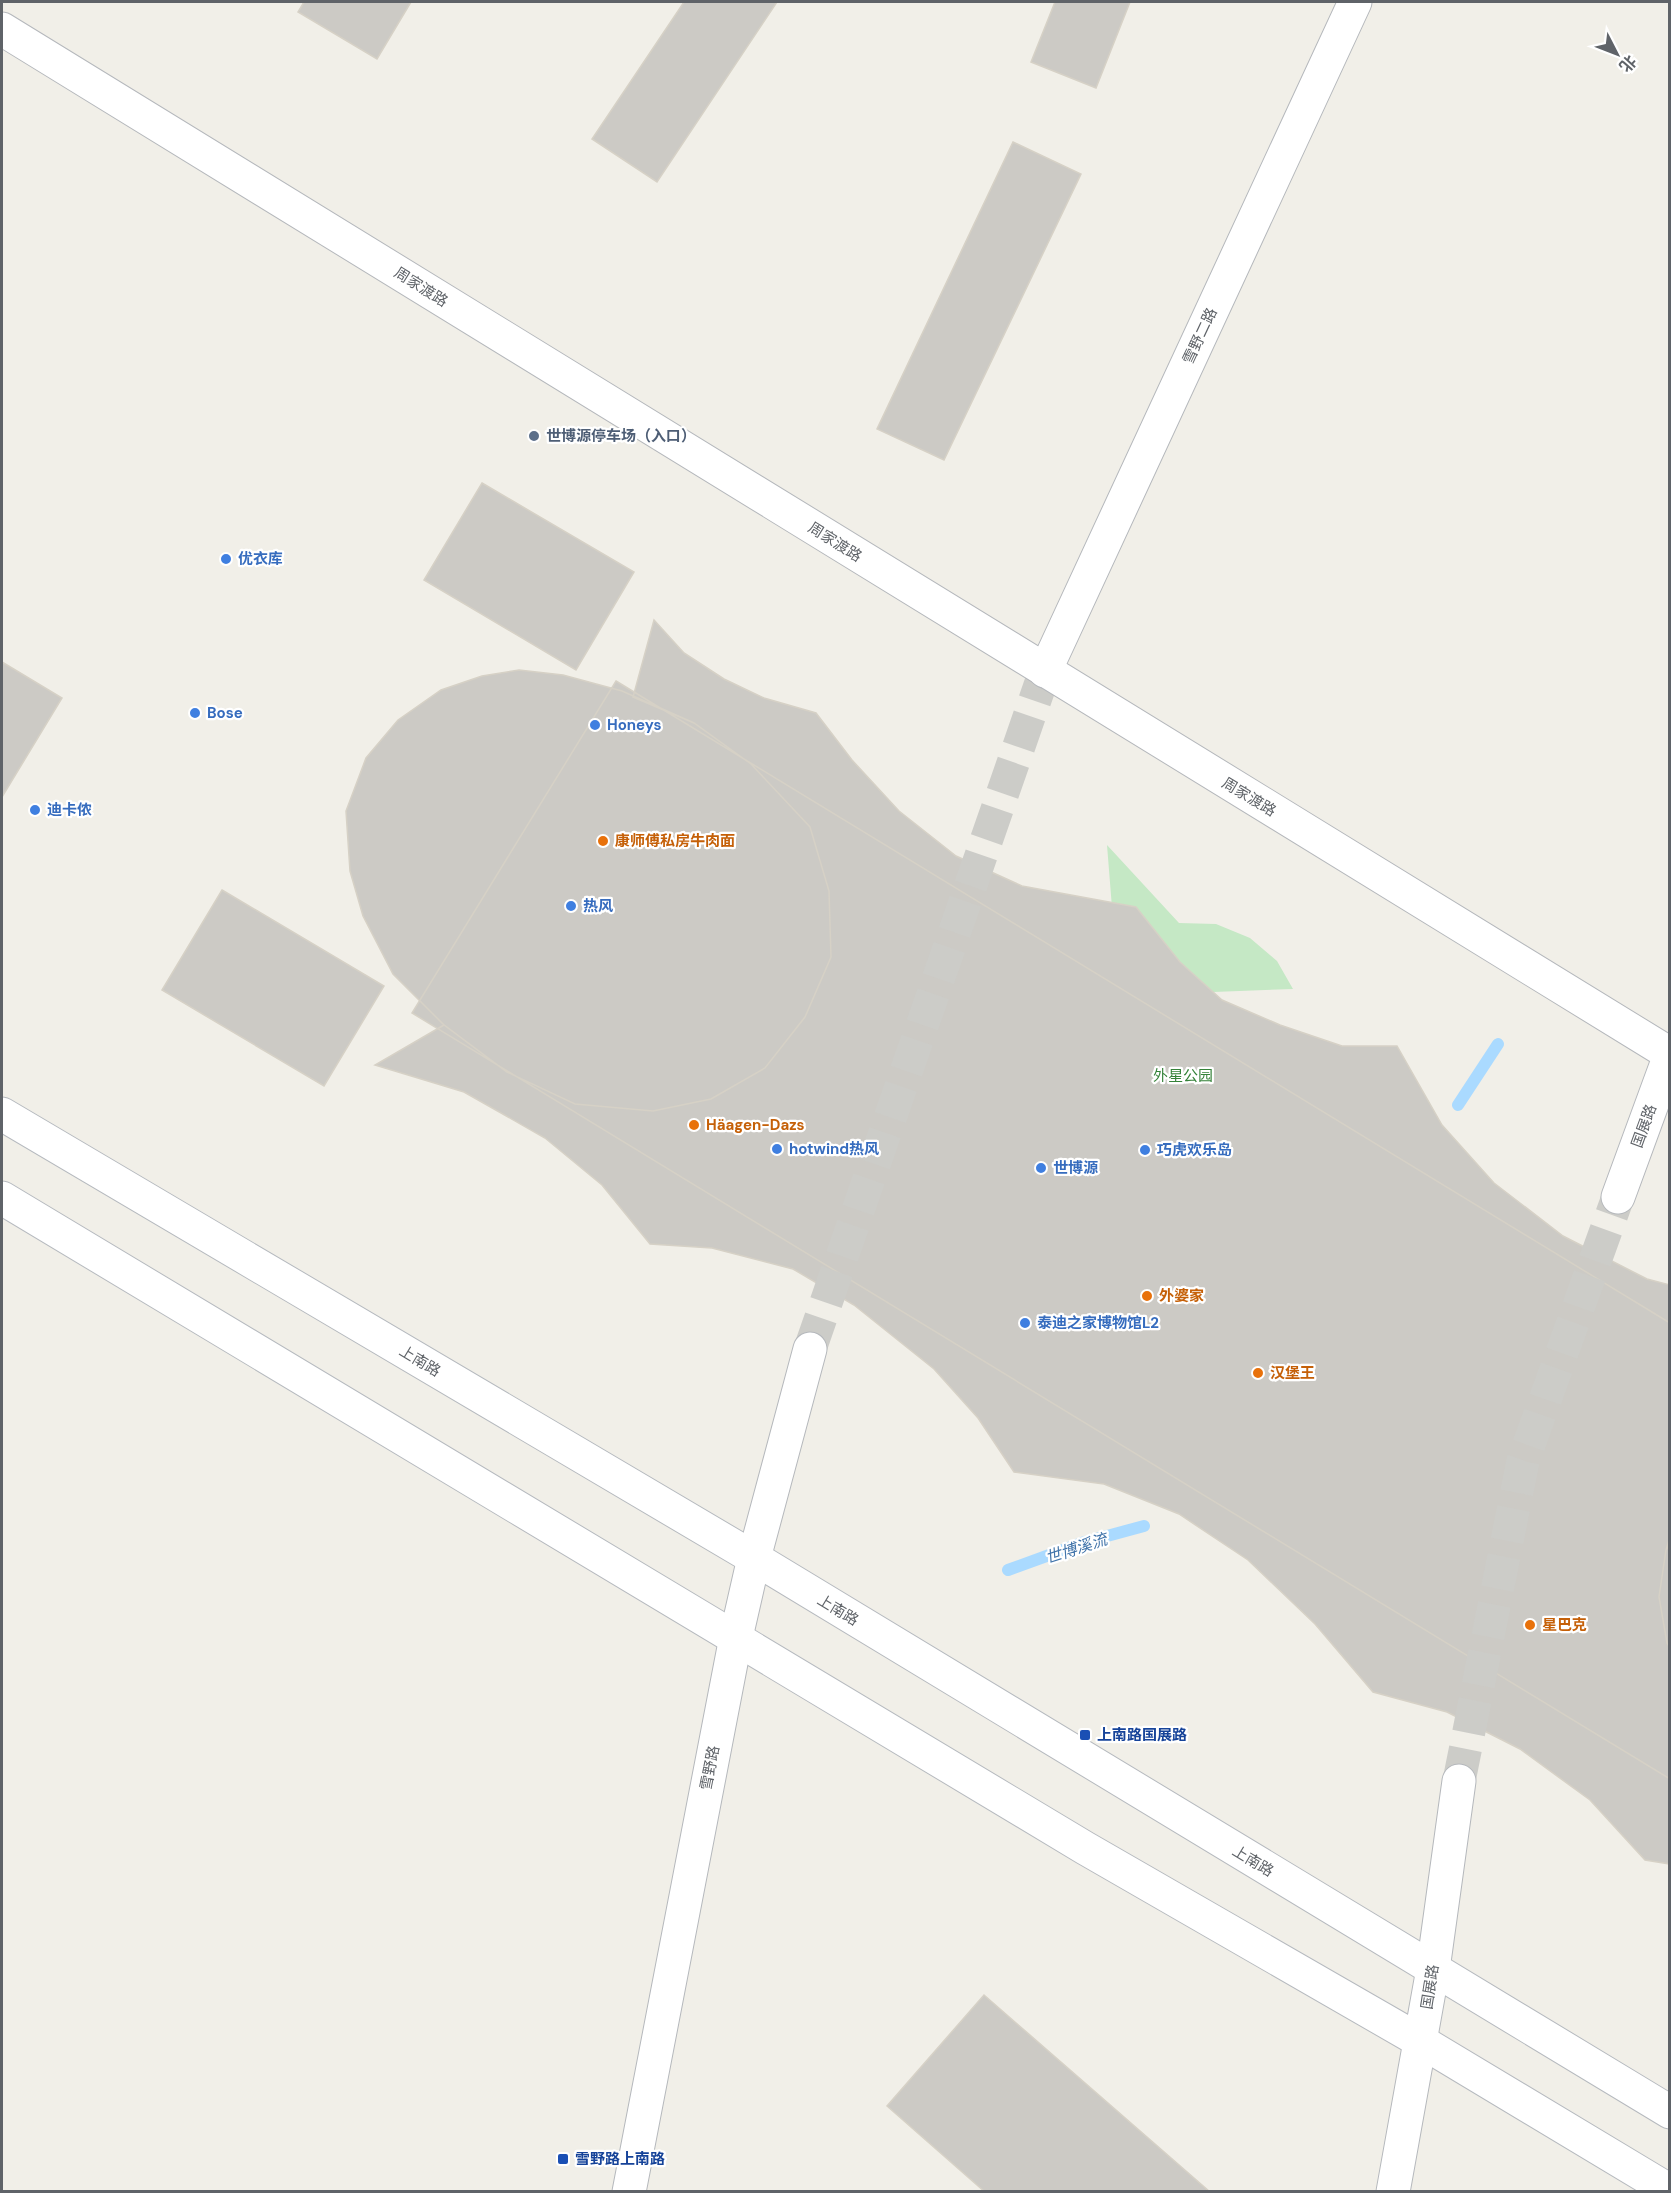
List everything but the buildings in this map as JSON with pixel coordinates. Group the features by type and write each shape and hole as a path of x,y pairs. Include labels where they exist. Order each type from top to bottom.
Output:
{"street":[{"name":"雪野二路","path":"1045,671 1355,2"},
{"name":"周家渡路","path":"2,29 1670,1054"},
{"name":"国展路","path":"1618,1197 1670,1054"},
{"name":"上南路","path":"2,1114 754,1558 1670,2112"},
{"path":"2,1198 1085,1848 1422,2042 1670,2191"},
{"name":"雪野路","path":"629,2192 736,1637 754,1558 810,1349"},
{"name":"国展路","path":"1393,2192 1422,2042 1460,1781"}],"green space":[{"path":"1107,845 1179,923 1216,924 1250,938 1277,961 1293,989 1135,995 1116,958"}],"waterway":[{"name":"世博溪流","path":"1458,1105 1498,1044"},
{"name":"世博溪流","path":"1008,1570 1085,1542 1144,1526"}],"tunnel":[{"path":"810,1349 1045,671"},
{"path":"1459,1781 1523,1461 1618,1197"}],"place":[{"name":"世博源停车场（入口）","path":"534,436"},
{"name":"优衣库","path":"226,559"},
{"name":"Bose","path":"195,713"},
{"name":"Honeys","path":"595,725"},
{"name":"迪卡侬","path":"35,810"},
{"name":"康师傅私房牛肉面","path":"603,841"},
{"name":"热风","path":"571,906"},
{"name":"Häagen-Dazs","path":"694,1125"},
{"name":"hotwind热风","path":"777,1149"},
{"name":"巧虎欢乐岛","path":"1145,1150"},
{"name":"世博源","path":"1041,1168"},
{"name":"外婆家","path":"1147,1296"},
{"name":"泰迪之家博物馆L2","path":"1025,1323"},
{"name":"汉堡王","path":"1258,1373"},
{"name":"星巴克","path":"1530,1625"},
{"name":"上南路国展路","path":"1085,1735"},
{"name":"雪野路上南路","path":"563,2159"}],"park label":[{"name":"外星公园","path":"1183,1076"}]}
